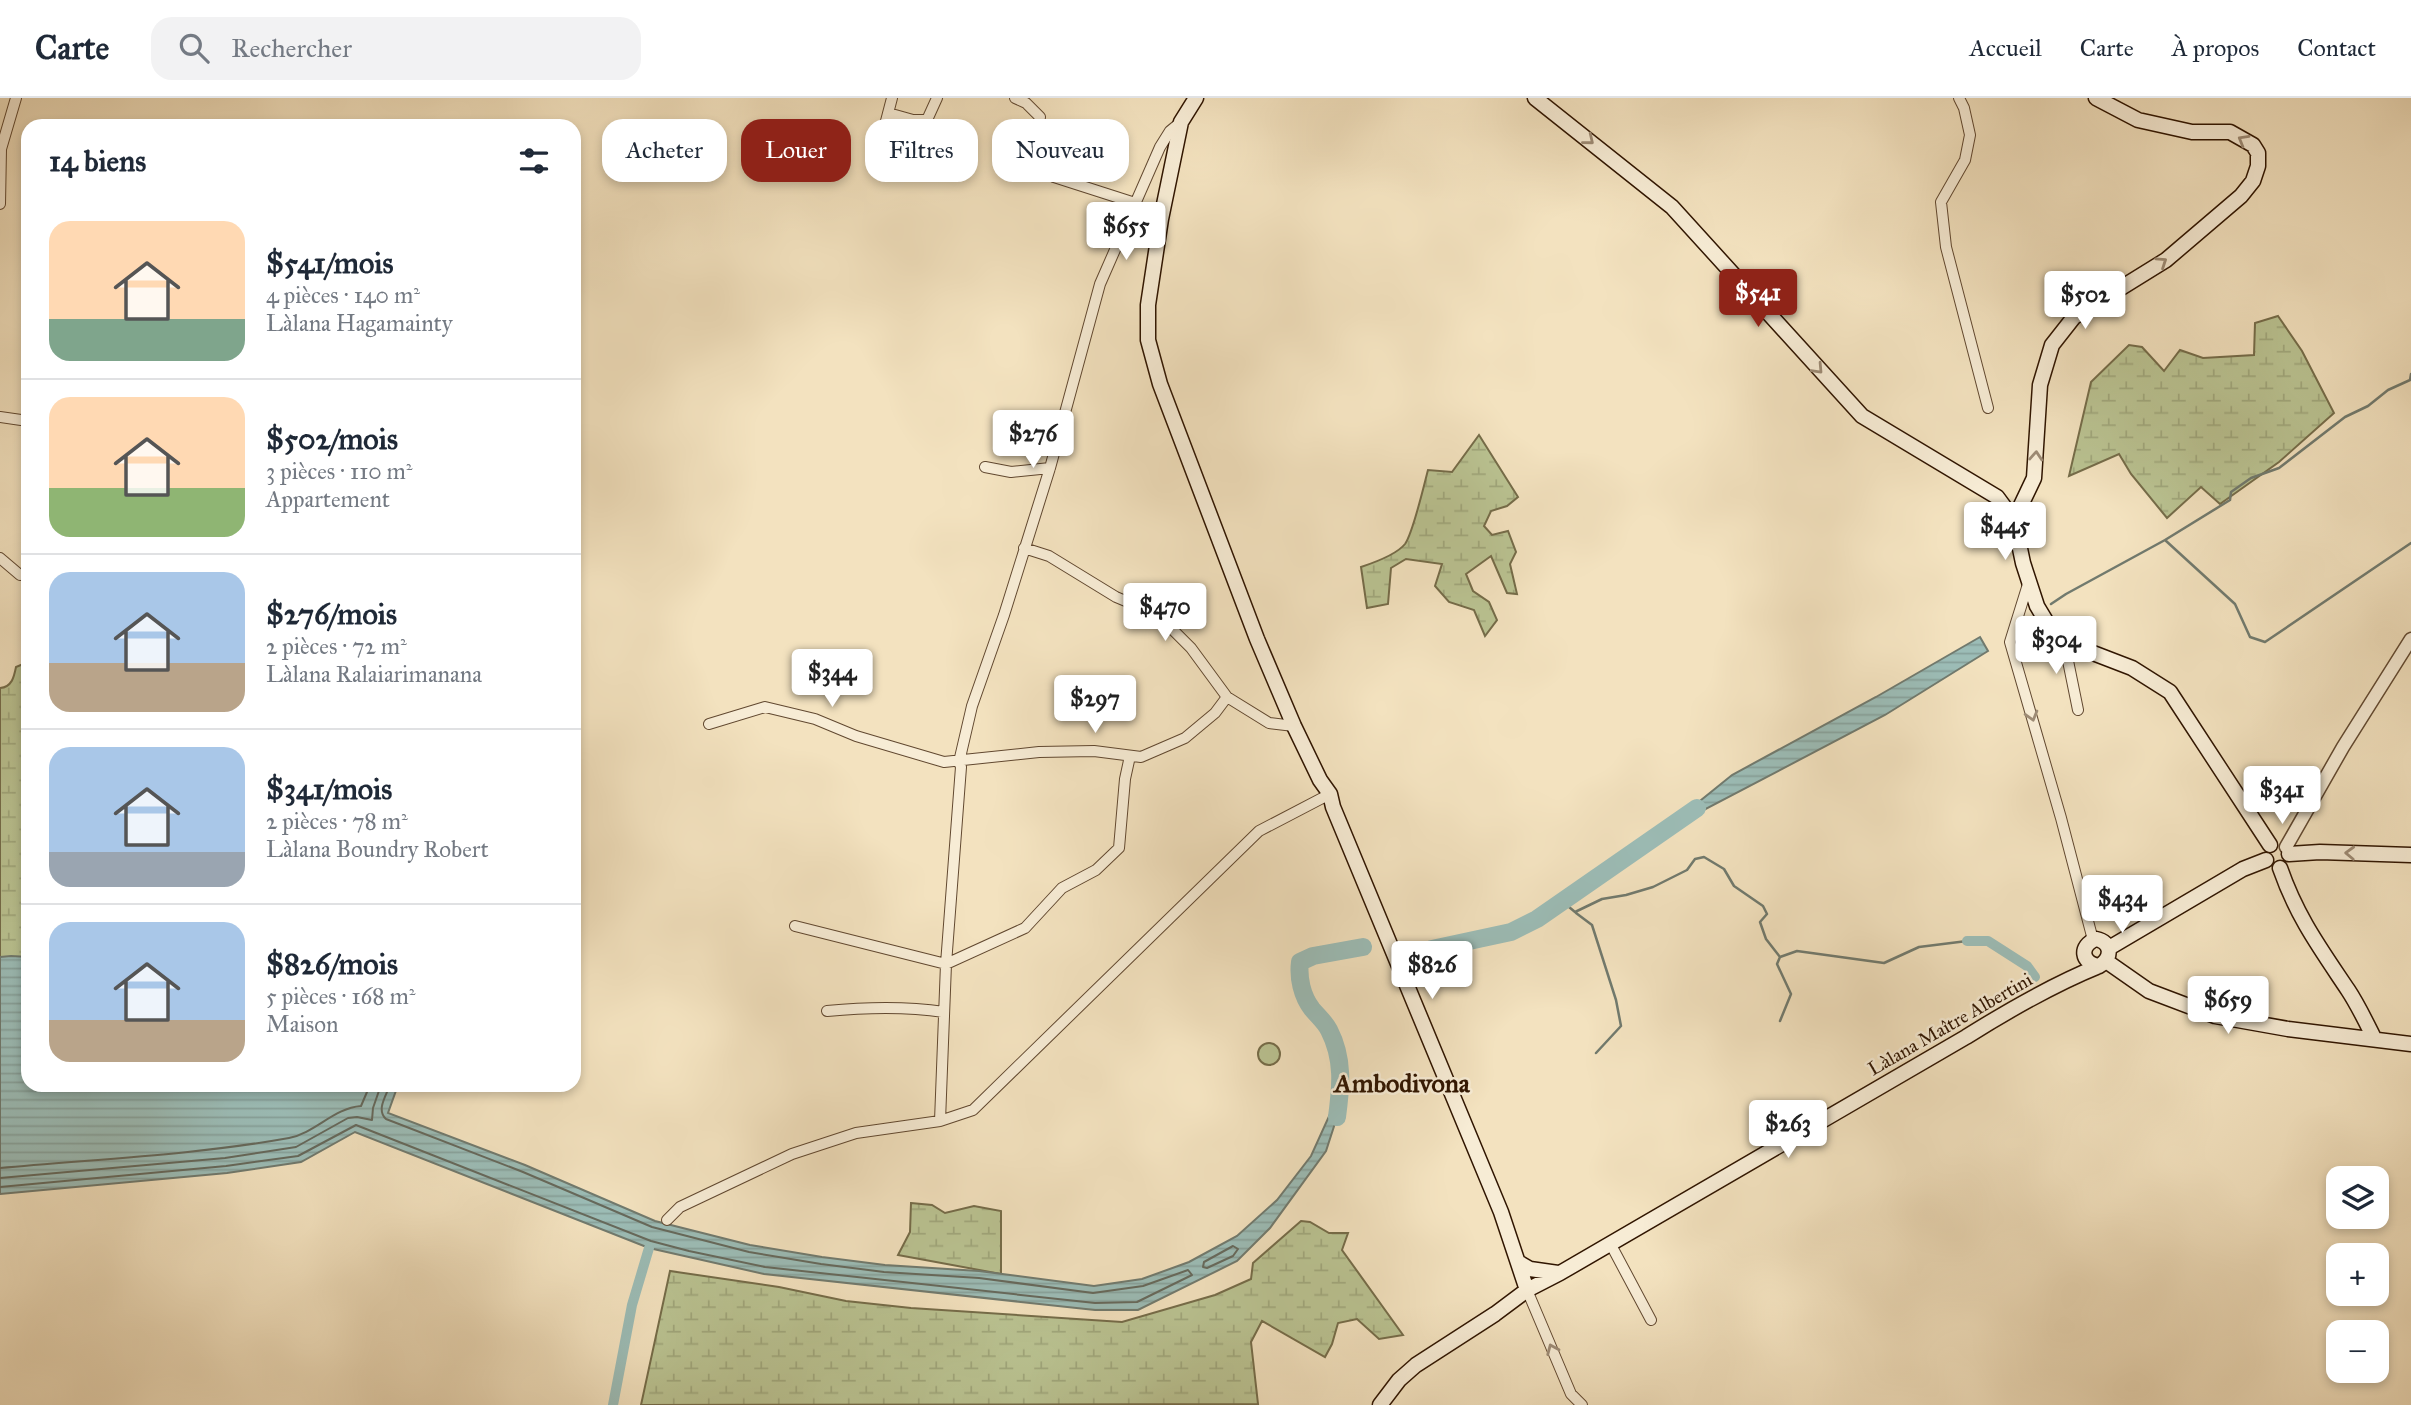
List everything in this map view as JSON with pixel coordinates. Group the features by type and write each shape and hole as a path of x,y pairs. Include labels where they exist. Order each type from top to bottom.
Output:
{"main road":[{"path":"1196,98 1181,122 1161,219 1148,305 1148,340 1160,384 1257,639 1294,726 1333,807 1431,1056 1501,1212 1527,1290"},
{"path":"1535,98 1672,207 1862,416 1997,498 2014,520 2023,563 2037,606 2052,631 2067,643 2133,668 2170,692 2270,845"},
{"path":"2014,520 2034,478 2040,385 2052,345 2074,317 2166,260 2241,196 2253,181 2258,166 2258,153 2253,145 2230,132 2192,132 2138,120 2096,98"},
{"path":"2287,850 2286,865 2280,868 2274,867 2266,860 2266,849 2276,843 2287,850 2411,855"},
{"name":"Làlana Maître Albertini","path":"1380,1405 1399,1380 1416,1365 1527,1290 2105,958 2243,869 2266,860"},
{"path":"2280,868 2291,899 2312,938 2350,993 2374,1038"},
{"path":"2105,958 2104,942 2093,940 2087,943 2084,956 2088,962 2105,958 2149,990 2215,1016 2288,1029 2411,1044"},
{"name":"Làlana Maître Albertini","path":"2064,980 2084,956"},
{"path":"1518,1262 1530,1269 1560,1273"}],"street":[{"path":"0,204 1,149 16,98"},
{"path":"886,119 892,98"},
{"path":"888,113 913,120 927,120 937,98"},
{"path":"1015,98 1026,103 1040,117 1036,136 1026,157 1054,177 1135,204"},
{"path":"1959,98 1970,135 1965,160 1941,202 1946,247 1988,408"},
{"path":"940,1121 946,964 961,767 959,762 972,706 1050,468 1100,284 1160,147 1170,131 1181,122"},
{"path":"0,417 21,420"},
{"path":"985,467 1011,472 1050,468"},
{"path":"1024,548 1049,556 1115,597 1147,610 1164,621 1191,648 1227,696 1269,723 1294,726"},
{"path":"0,558 20,575"},
{"path":"2029,580 2010,642 2093,940"},
{"path":"2287,850 2343,747 2411,639"},
{"path":"2067,643 2066,651 2078,710"},
{"path":"709,724 765,707 815,719 856,736 944,762 1039,752 1094,751 1141,757 1185,738 1215,713 1227,696"},
{"path":"795,926 946,964 1025,928 1062,888 1096,870 1119,848 1125,779 1130,756"},
{"path":"667,1220 680,1207 792,1154 856,1133 940,1121 973,1110 1259,831 1327,796"},
{"path":"827,1011 874,1006 944,1012"},
{"path":"1610,1243 1651,1320"},
{"path":"1527,1290 1571,1394 1582,1405"}],"green space":[{"path":"2278,316 2302,351 2334,413 2279,462 2220,504 2201,487 2167,518 2131,474 2119,454 2069,476 2091,382 2129,345 2142,347 2164,371 2180,350 2203,358 2254,355 2255,323"},
{"path":"1479,435 1518,497 1507,506 1491,511 1484,526 1492,535 1508,531 1516,552 1510,564 1517,594 1507,593 1491,556 1466,574 1473,591 1489,602 1497,620 1485,636 1474,610 1449,602 1435,586 1442,564 1406,559 1391,568 1388,604 1367,608 1361,567 1391,555 1405,544 1415,520 1428,470 1452,472"},
{"path":"21,665 21,957 0,957 0,688 10,684 16,667"},
{"path":"1265,1043 1273,1043 1280,1050 1280,1058 1273,1065 1265,1065 1258,1058 1258,1050"},
{"path":"911,1203 932,1205 945,1213 974,1206 1001,1211 1001,1274 898,1255 910,1232"},
{"path":"1301,1221 1310,1222 1329,1233 1348,1233 1342,1250 1403,1335 1379,1339 1357,1319 1338,1323 1325,1357 1262,1321 1251,1342 1258,1404 641,1405 670,1271 779,1287 846,1301 1122,1322 1215,1295 1251,1279 1253,1263"}],"water":[{"path":"1980,637 1988,651 1885,715 1700,812 1695,805 1732,775"},
{"path":"0,957 21,957 21,1092 396,1092 388,1113 525,1165 655,1221 750,1245 885,1265 979,1271 1094,1286 1142,1279 1189,1262 1237,1236 1277,1200 1311,1156 1330,1114 1337,1117 1326,1151 1270,1228 1237,1261 1138,1310 1095,1310 764,1274 649,1248 355,1132 301,1162 227,1173 0,1194"}],"waterway":[{"path":"2165,540 2230,500 2231,492 2251,478 2279,468 2345,417 2368,406 2388,390 2410,380 2411,374"},
{"path":"2051,604 2165,540 2235,604 2250,637 2265,642 2411,543"},
{"path":"1409,957 1432,949 1511,932 1537,919 1697,808"},
{"path":"1563,902 1575,912 1602,899 1653,887 1687,870 1695,859 1704,857 1724,869 1734,886 1763,906 1767,914 1760,922 1766,939 1780,957 1777,964 1791,994 1780,1021"},
{"path":"1576,913 1592,925 1616,1000 1621,1026 1596,1053"},
{"path":"1780,957 1797,951 1884,963 1919,947 1967,941"},
{"path":"1967,941 1988,941 2027,966 2035,977"},
{"path":"1337,1117 1340,1084 1337,1052 1327,1027 1303,993 1300,962 1313,956 1363,947"},
{"path":"613,1405 632,1305 649,1248"}],"district":[{"name":"Ambodivona","path":"1402,1083"}]}
